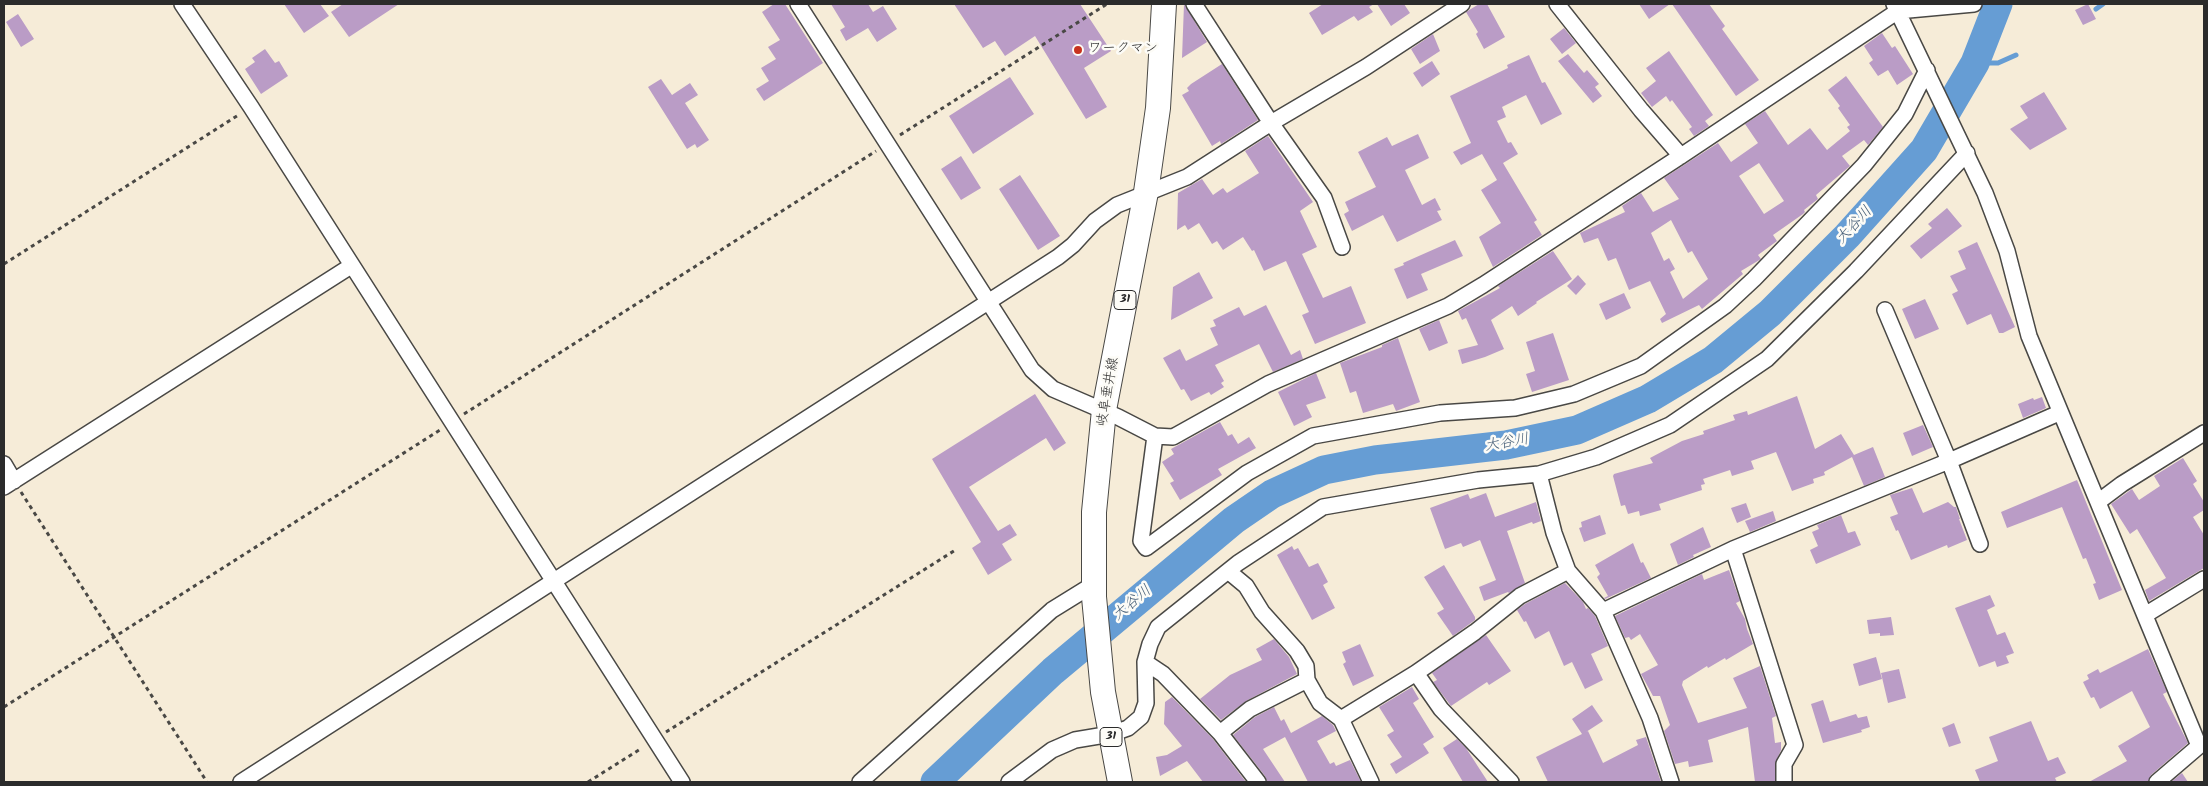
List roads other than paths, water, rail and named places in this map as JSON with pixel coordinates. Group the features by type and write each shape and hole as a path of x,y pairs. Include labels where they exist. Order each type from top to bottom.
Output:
{"main road":[{"name":"岐阜垂井線","path":"1120,782 1103,692 1094,590 1094,512 1104,410 1146,192 1158,108 1164,4"}],"street":[{"path":"182,4 554,580 682,782"},
{"path":"798,4 1032,370 1053,389 1104,410 1155,436 1173,437 1268,384 1448,306 1681,156 1896,7 1974,4"},
{"path":"1194,4 1271,123 1324,198 1342,247"},
{"path":"241,782 1058,257 1073,245 1095,221 1117,204 1187,177 1271,123 1366,67 1462,4"},
{"path":"1557,4 1641,110 1681,156"},
{"path":"1896,7 1985,193 2007,252 2029,336 2059,413 2202,745 2157,782"},
{"path":"1155,436 1141,541 1146,548 1247,472 1313,436 1440,413 1515,408 1574,394 1641,366 1725,306 1754,279 1864,165 1905,114 1929,74"},
{"path":"1009,782 1052,750 1075,740 1111,734 1128,728 1141,717 1146,702 1146,662 1150,644 1158,627 1228,572 1323,507 1478,480 1539,474 1596,457 1670,425 1767,359 1856,271 1964,148"},
{"path":"4,464 9,484 351,266"},
{"path":"1885,310 1949,461 1980,544"},
{"path":"1603,611 1733,548 1949,461 2059,413"},
{"path":"2098,502 2122,484 2204,433"},
{"path":"1539,474 1554,533 1568,571 1603,611 1650,718 1671,782"},
{"path":"1733,548 1794,745 1784,764 1784,782"},
{"path":"1341,719 1416,673 1475,632 1520,596 1568,571"},
{"path":"1228,572 1246,586 1262,612 1297,651 1306,666 1307,680 1320,703 1341,719 1371,782"},
{"path":"2145,615 2204,578"},
{"path":"860,782 1052,610 1094,590"},
{"path":"1146,662 1164,674 1220,734 1258,782"},
{"path":"1416,673 1441,709 1511,782"},
{"path":"1220,734 1250,709 1307,680"}],"waterway":[{"name":"大谷川","path":"935,782 1053,671 1234,520 1272,494 1324,470 1375,460 1506,445 1577,430 1648,399 1713,360 1770,313 1847,236 1924,150 1975,63 1998,4"},
{"path":"2096,9 2103,4"},
{"path":"1975,63 1998,63 2016,55"}],"place":[{"name":"ワークマン","path":"1078,50"}]}
